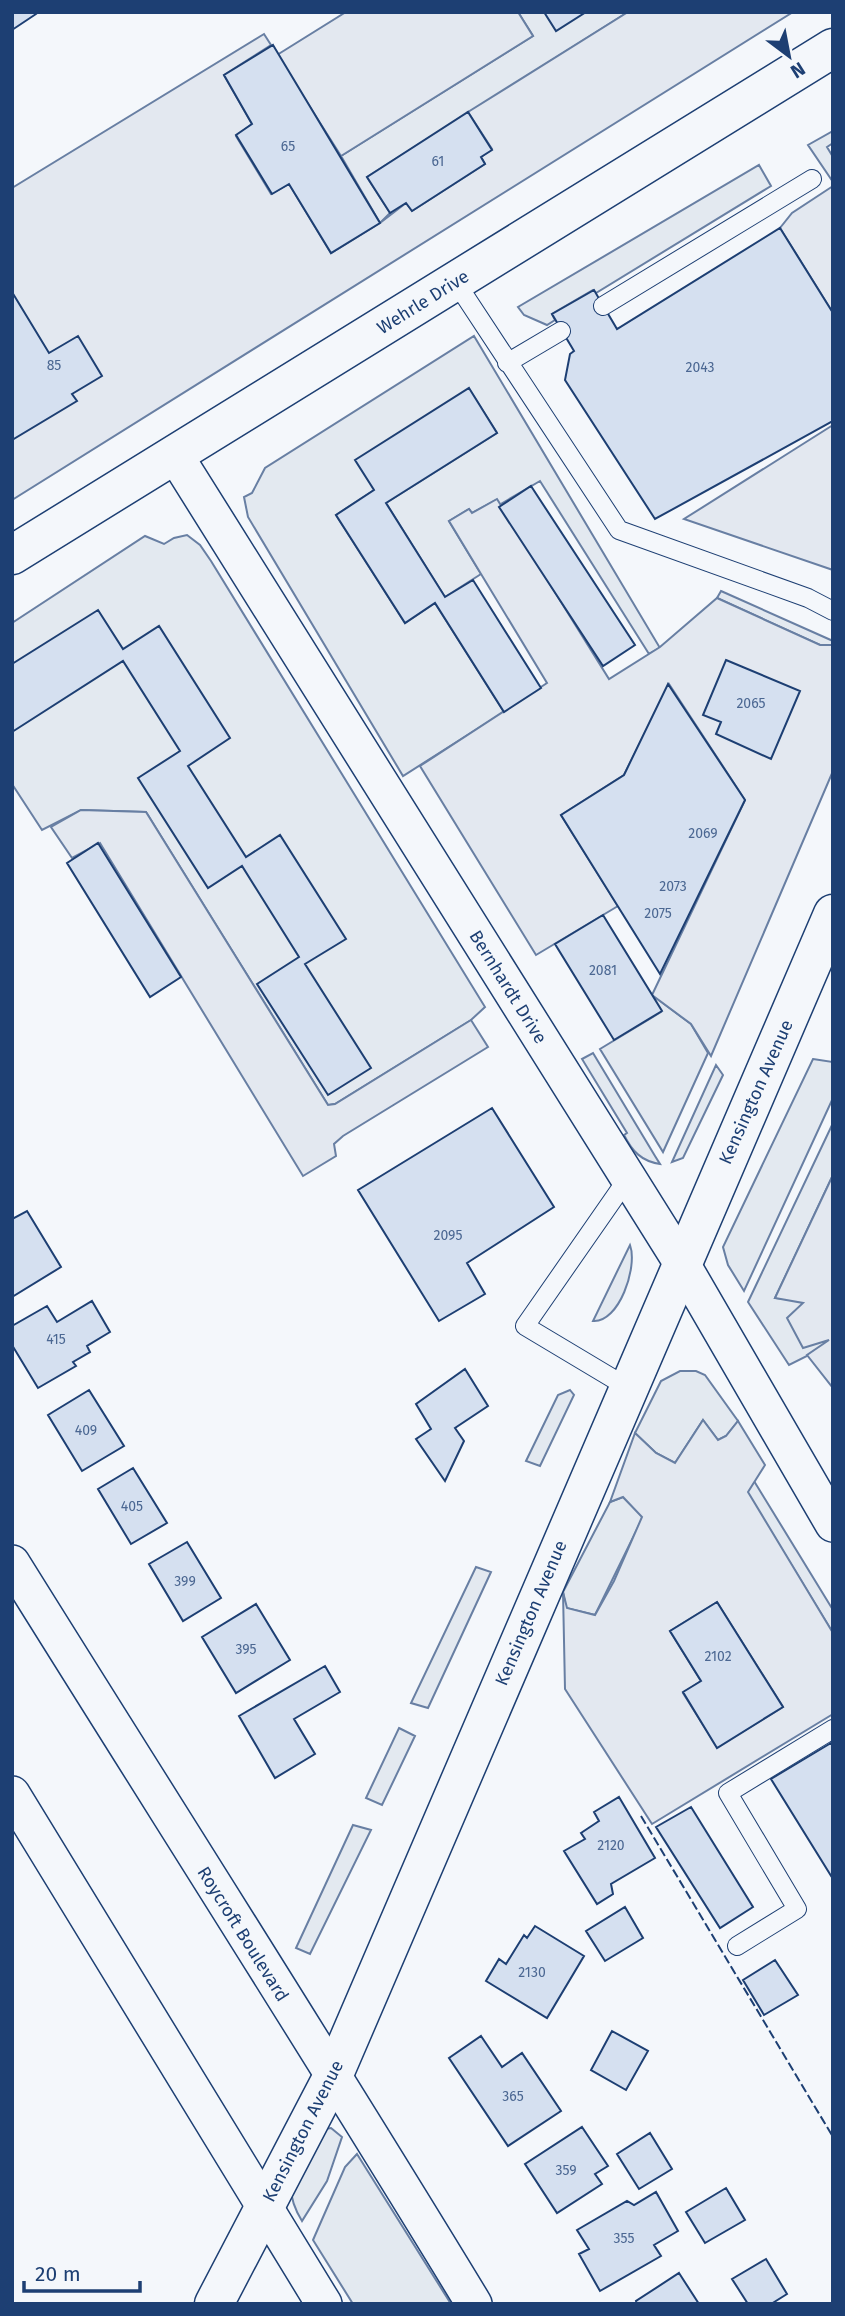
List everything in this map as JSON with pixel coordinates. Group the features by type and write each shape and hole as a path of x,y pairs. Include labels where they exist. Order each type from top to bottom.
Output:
{"street":[{"name":"Wehrle Drive","path":"12,555 833,48"},
{"name":"Bernhardt Drive","path":"175,455 681,1262 833,1524"},
{"name":"Kensington Avenue","path":"214,2304 334,2074 627,1387 833,914"},
{"name":"Roycroft Boulevard","path":"12,1563 271,1980 334,2074 474,2304"},
{"path":"12,1794 324,2304"}],"lane":[{"path":"604,306 812,179"},
{"path":"455,281 619,530 808,598 833,611"},
{"path":"507,363 561,331"},
{"path":"627,1387 525,1325 628,1178"},
{"path":"737,1946 797,1909 728,1793 833,1729"}],"shaded area":[{"path":"346,12 518,12 533,36 341,156 277,55"},
{"path":"518,12 628,12 367,177 390,213 380,223 341,156 533,36"},
{"path":"628,12 793,12 12,500 12,188 264,34 271,45 224,75 252,124 236,136 271,194 289,184 331,253 380,223 406,203 412,211 485,164 481,157 492,149 468,112"},
{"path":"833,131 833,143 827,147 833,157 833,182 808,145"},
{"path":"759,165 771,186 596,293 593,290 552,314 555,320 547,325 524,315 518,307"},
{"path":"833,186 833,313 780,228 792,213"},
{"path":"474,336 660,648 649,654 540,481 499,505 496,500 472,513 469,509 449,521 481,574 445,597 386,503 497,433 469,389 374,490 336,515 405,623 435,603 504,712 403,776 248,517 244,497 252,493 265,468"},
{"path":"833,425 833,570 684,519 795,449"},
{"path":"497,499 609,679 660,647 717,598 820,645 833,645 833,771 711,1056 691,1024 652,995 745,800 669,684 624,775 561,815 618,906 536,955 420,766 547,683 449,521 469,509 472,513"},
{"path":"187,535 200,545 211,561 485,1007 471,1020 335,1104 328,1105 146,812 81,810 42,830 12,784 12,623 145,536 164,544"},
{"path":"721,591 833,641 833,645 820,645 717,598"},
{"path":"81,810 146,812 328,1105 335,1104 471,1020 488,1047 343,1136 334,1144 336,1156 303,1176 100,843 72,858 51,827"},
{"path":"652,995 691,1024 708,1053 663,1152 600,1049 661,1012"},
{"path":"593,1053 660,1164 642,1158 627,1141 624,1135 627,1133 582,1059"},
{"path":"813,1059 833,1062 833,1098 744,1291 728,1265 723,1247"},
{"path":"716,1065 723,1075 683,1158 672,1162"},
{"path":"833,1123 833,1175 775,1298 802,1301 818,1341 830,1339 821,1349 789,1365 748,1302"},
{"path":"833,1175 833,1388 807,1355 829,1340 803,1348 787,1318 803,1303 775,1298"},
{"path":"630,1245 631,1266 624,1292 611,1313 593,1321"},
{"path":"680,1371 696,1371 705,1375 738,1421 726,1436 718,1440 703,1420 675,1463 656,1453 635,1433 661,1381"},
{"path":"570,1390 574,1395 540,1466 526,1461 558,1395"},
{"path":"703,1420 718,1440 726,1436 738,1421 765,1465 748,1492 833,1633 833,1714 652,1824 565,1689 563,1592 567,1608 595,1615 614,1581 642,1517 623,1497 610,1502 635,1433 656,1453 675,1463","holes":["717,1602 783,1707 717,1747 683,1693 701,1681 670,1631"]},
{"path":"754,1481 833,1610 833,1633 747,1492"},
{"path":"623,1497 643,1517 595,1615 566,1608 563,1592 610,1502"},
{"path":"476,1567 491,1572 428,1708 411,1703"},
{"path":"399,1728 415,1736 382,1805 366,1798"},
{"path":"353,1825 371,1830 310,1954 296,1948"},
{"path":"331,2128 342,2137 327,2181 302,2221 292,2196 292,2175 313,2131"},
{"path":"357,2154 451,2304 353,2304 313,2240 345,2167"}],"building":[{"path":"12,12 35,12 36,14 12,30"},
{"path":"544,12 586,12 556,31"},
{"path":"273,45 380,223 331,253 289,184 272,194 236,135 252,124 224,75"},
{"path":"468,112 492,150 481,157 485,164 412,211 406,203 390,213 367,177"},
{"path":"780,228 833,313 833,421 655,519 565,380 570,354 574,351 552,314 594,290 617,329"},
{"path":"12,292 49,353 78,336 102,376 72,394 77,401 12,440"},
{"path":"469,388 497,433 386,503 445,597 473,580 541,688 504,712 435,603 405,623 336,515 374,490 355,460"},
{"path":"531,486 635,645 603,666 499,507"},
{"path":"98,610 123,649 159,626 230,738 188,766 246,857 280,835 346,939 305,964 371,1068 328,1095 257,984 299,957 242,866 208,888 138,778 180,751 123,661 12,732 12,664"},
{"path":"726,660 800,691 771,759 716,734 721,722 703,715"},
{"path":"668,684 745,800 660,974 561,815 624,775"},
{"path":"98,843 181,977 150,997 67,863"},
{"path":"603,915 662,1011 614,1040 555,944"},
{"path":"492,1108 554,1207 467,1263 485,1294 439,1321 358,1190"},
{"path":"27,1211 61,1267 12,1297 12,1219"},
{"path":"92,1301 110,1332 87,1346 90,1352 73,1362 76,1366 38,1388 12,1345 12,1326 47,1306 57,1322"},
{"path":"465,1369 488,1406 455,1428 464,1441 445,1481 416,1439 431,1429 416,1404"},
{"path":"89,1390 124,1446 82,1471 48,1415"},
{"path":"133,1468 167,1523 131,1544 98,1489"},
{"path":"187,1542 221,1598 183,1621 149,1564"},
{"path":"717,1602 783,1707 717,1748 683,1692 701,1681 670,1631"},
{"path":"256,1604 290,1660 236,1693 202,1637"},
{"path":"325,1666 340,1692 294,1719 315,1754 275,1778 239,1716"},
{"path":"831,1743 833,1746 833,1879 771,1779"},
{"path":"619,1797 655,1858 611,1884 613,1894 597,1904 564,1851 585,1839 581,1833 599,1821 594,1812"},
{"path":"691,1807 753,1907 720,1928 656,1827"},
{"path":"625,1907 643,1938 605,1961 586,1931"},
{"path":"535,1926 584,1956 547,2018 486,1981 499,1959 506,1964 524,1935 527,1938"},
{"path":"775,1960 798,1995 764,2015 743,1980"},
{"path":"612,2031 648,2051 626,2090 591,2070"},
{"path":"481,2036 502,2067 522,2053 561,2111 508,2146 449,2058"},
{"path":"582,2127 608,2166 595,2174 602,2184 557,2213 525,2164"},
{"path":"650,2133 672,2169 639,2189 617,2154"},
{"path":"726,2188 745,2220 705,2243 686,2212"},
{"path":"656,2192 678,2231 654,2245 661,2256 600,2291 579,2254 589,2249 577,2230 627,2201 634,2205"},
{"path":"766,2259 787,2294 771,2304 748,2304 732,2279"},
{"path":"679,2273 699,2304 637,2304 636,2301"}],"fence":[{"path":"641,1816 833,2137"}]}
